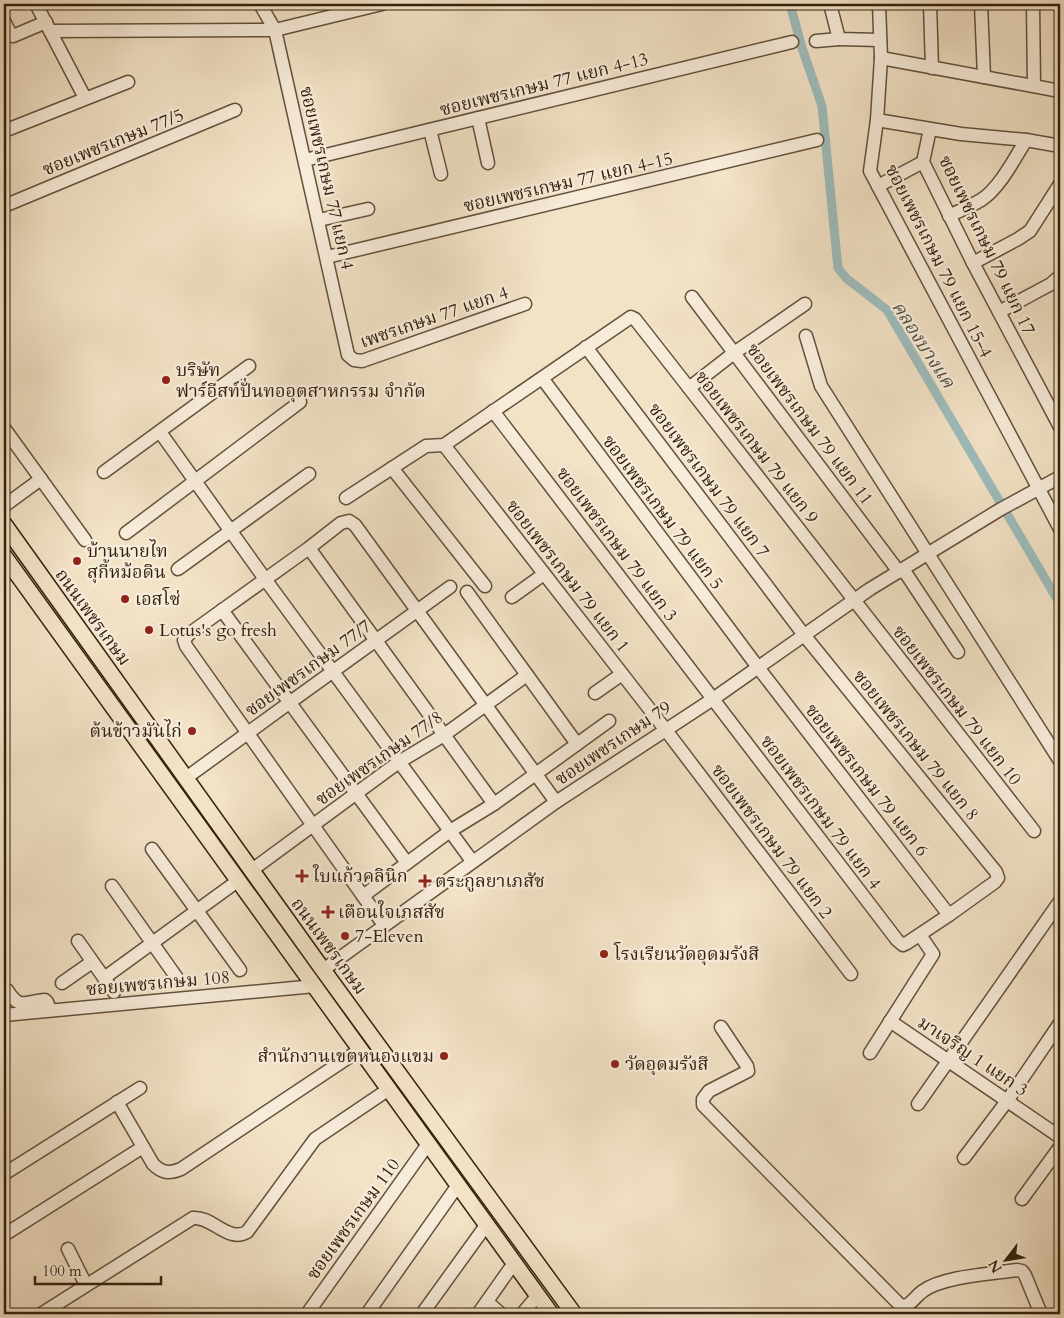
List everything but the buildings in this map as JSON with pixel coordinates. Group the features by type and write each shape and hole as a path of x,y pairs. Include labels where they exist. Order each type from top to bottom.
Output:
{"main road":[{"name":"ถนนเพชรเกษม","path":"4,524 323,970 574,1314"},
{"name":"ถนนเพชรเกษม","path":"4,556 551,1314"},
{"path":"514,1263 527,1251"}],"street":[{"path":"36,4 85,98"},
{"name":"ซอยเพชรเกษม 77 แยก 4","path":"260,4 275,30 348,355 354,360"},
{"path":"4,20 13,36 48,27 275,30 382,4"},
{"path":"830,4 839,40"},
{"name":"ซอยเพชรเกษม 79 แยก 15-4","path":"879,4 881,58 877,120 870,171 1060,529"},
{"path":"930,4 932,68"},
{"path":"982,4 984,77"},
{"path":"1033,4 1034,86"},
{"path":"816,41 880,40"},
{"name":"ซอยเพชรเกษม 77 แยก 4-13","path":"305,160 792,42"},
{"path":"881,58 1060,91"},
{"path":"4,131 128,82"},
{"name":"ซอยเพชรเกษม 77/5","path":"4,206 235,110"},
{"path":"478,118 488,163"},
{"path":"877,120 961,134 1026,140 1060,146"},
{"name":"ซอยเพชรเกษม 79 แยก 17","path":"930,129 922,162 1060,427"},
{"path":"430,130 441,174"},
{"name":"ซอยเพชรเกษม 77 แยก 4-15","path":"327,257 817,140"},
{"path":"949,216 988,195 1026,140"},
{"path":"878,186 922,162"},
{"path":"973,263 1030,231 1060,184"},
{"path":"319,220 368,209"},
{"path":"999,312 1051,284 1060,276"},
{"name":"ซอยเพชรเกษม 79 แยก 11","path":"692,297 901,570 958,652"},
{"name":"เพชรเกษม 77 แยก 4","path":"354,360 362,362 526,304"},
{"path":"689,388 734,353 805,304"},
{"name":"ซอยเพชรเกษม 79 แยก 9","path":"586,347 631,317 635,319 854,601"},
{"path":"806,336 821,386 1060,762"},
{"path":"346,498 426,446 444,445 586,347"},
{"name":"ซอยเพชรเกษม 79 แยก 7","path":"586,347 804,635"},
{"path":"104,472 249,366"},
{"name":"ซอยเพชรเกษม 79 แยก 5","path":"542,378 757,666"},
{"path":"126,533 300,402"},
{"name":"ซอยเพชรเกษม 79 แยก 3","path":"493,411 713,699"},
{"path":"4,428 86,540"},
{"path":"160,432 472,861"},
{"name":"ซอยเพชรเกษม 79 แยก 1","path":"444,445 665,729"},
{"path":"392,468 485,586"},
{"path":"178,569 309,474"},
{"path":"1039,489 1060,477"},
{"path":"4,506 41,479"},
{"name":"ซอยเพชรเกษม 79","path":"323,970 556,802 713,699 757,666 901,570 1006,506 1039,489"},
{"path":"384,925 186,646 184,640 188,634 266,580 341,523 349,521 355,525 556,802"},
{"path":"309,548 494,804"},
{"path":"512,596 544,574"},
{"name":"ซอยเพชรเกษม 77/7","path":"186,778 450,587"},
{"path":"467,592 577,744"},
{"name":"ซอยเพชรเกษม 79 แยก 10","path":"854,601 1034,831"},
{"path":"222,610 407,863"},
{"name":"ซอยเพชรเกษม 79 แยก 8","path":"804,635 996,872 998,878 994,882 949,915"},
{"name":"ซอยเพชรเกษม 79 แยก 6","path":"757,666 949,915"},
{"path":"595,693 622,674"},
{"name":"ซอยเพชรเกษม 77/8","path":"252,870 399,762 444,735 527,675"},
{"name":"ซอยเพชรเกษม 79 แยก 4","path":"713,699 897,940 903,944 920,935"},
{"path":"363,896 450,832 494,804 609,721"},
{"name":"ซอยเพชรเกษม 79 แยก 2","path":"665,729 851,974"},
{"path":"152,848 240,970"},
{"path":"104,978 238,880"},
{"path":"112,886 177,978"},
{"path":"918,1104 1060,901"},
{"path":"870,1053 934,954 920,935 949,915"},
{"path":"78,941 114,992"},
{"path":"62,983 92,962"},
{"name":"ซอยเพชรเกษม 108","path":"4,1015 315,986"},
{"path":"7,990 16,1003 21,1004 45,1000 50,1010"},
{"name":"มาเจริญ 1 แยก 3","path":"890,1021 1060,1137"},
{"path":"964,1158 1007,1101 1060,1022"},
{"path":"721,1027 748,1068 745,1073 708,1091 702,1099 703,1105 900,1305 906,1306 924,1290 949,1280 1017,1270 1022,1271 1025,1275 1039,1309"},
{"path":"117,1102 153,1164 159,1170 174,1172 361,1050"},
{"path":"4,1174 140,1088"},
{"path":"41,1314 193,1218 204,1218 233,1235 242,1235 247,1232 315,1139 389,1089"},
{"name":"ซอยเพชรเกษม 110","path":"307,1314 428,1144"},
{"path":"4,1235 143,1147"},
{"path":"1022,1199 1060,1147"},
{"path":"367,1314 458,1185"},
{"path":"422,1314 486,1224"},
{"path":"68,1249 86,1285"},
{"path":"478,1314 514,1263"},
{"path":"522,1314 538,1295"}],"waterway":[{"name":"คลองบางแค","path":"790,4 802,48 822,106 838,268 846,278 887,310 1060,604"},
{"path":"1045,1314 1060,1312"}],"place":[{"name":"บริษัท ฟาร์อีสท์ปั่นทออุตสาหกรรม จำกัด","path":"166,380"},
{"name":"บ้านนายไท สุกี้หม้อดิน","path":"77,561"},
{"name":"เอสโซ่","path":"125,599"},
{"name":"Lotus's go fresh","path":"149,630"},
{"name":"ต้นข้าวมันไก่","path":"192,731"},
{"name":"ใบแก้วคลินิก","path":"302,876"},
{"name":"ตระกูลยาเภสัช","path":"425,881"},
{"name":"เตือนใจเภสสัช","path":"328,912"},
{"name":"7-Eleven","path":"345,936"},
{"name":"โรงเรียนวัดอุดมรังสี","path":"604,954"},
{"name":"สำนักงานเขตหนองแขม","path":"444,1056"},
{"name":"วัดอุดมรังสี","path":"615,1064"}]}
